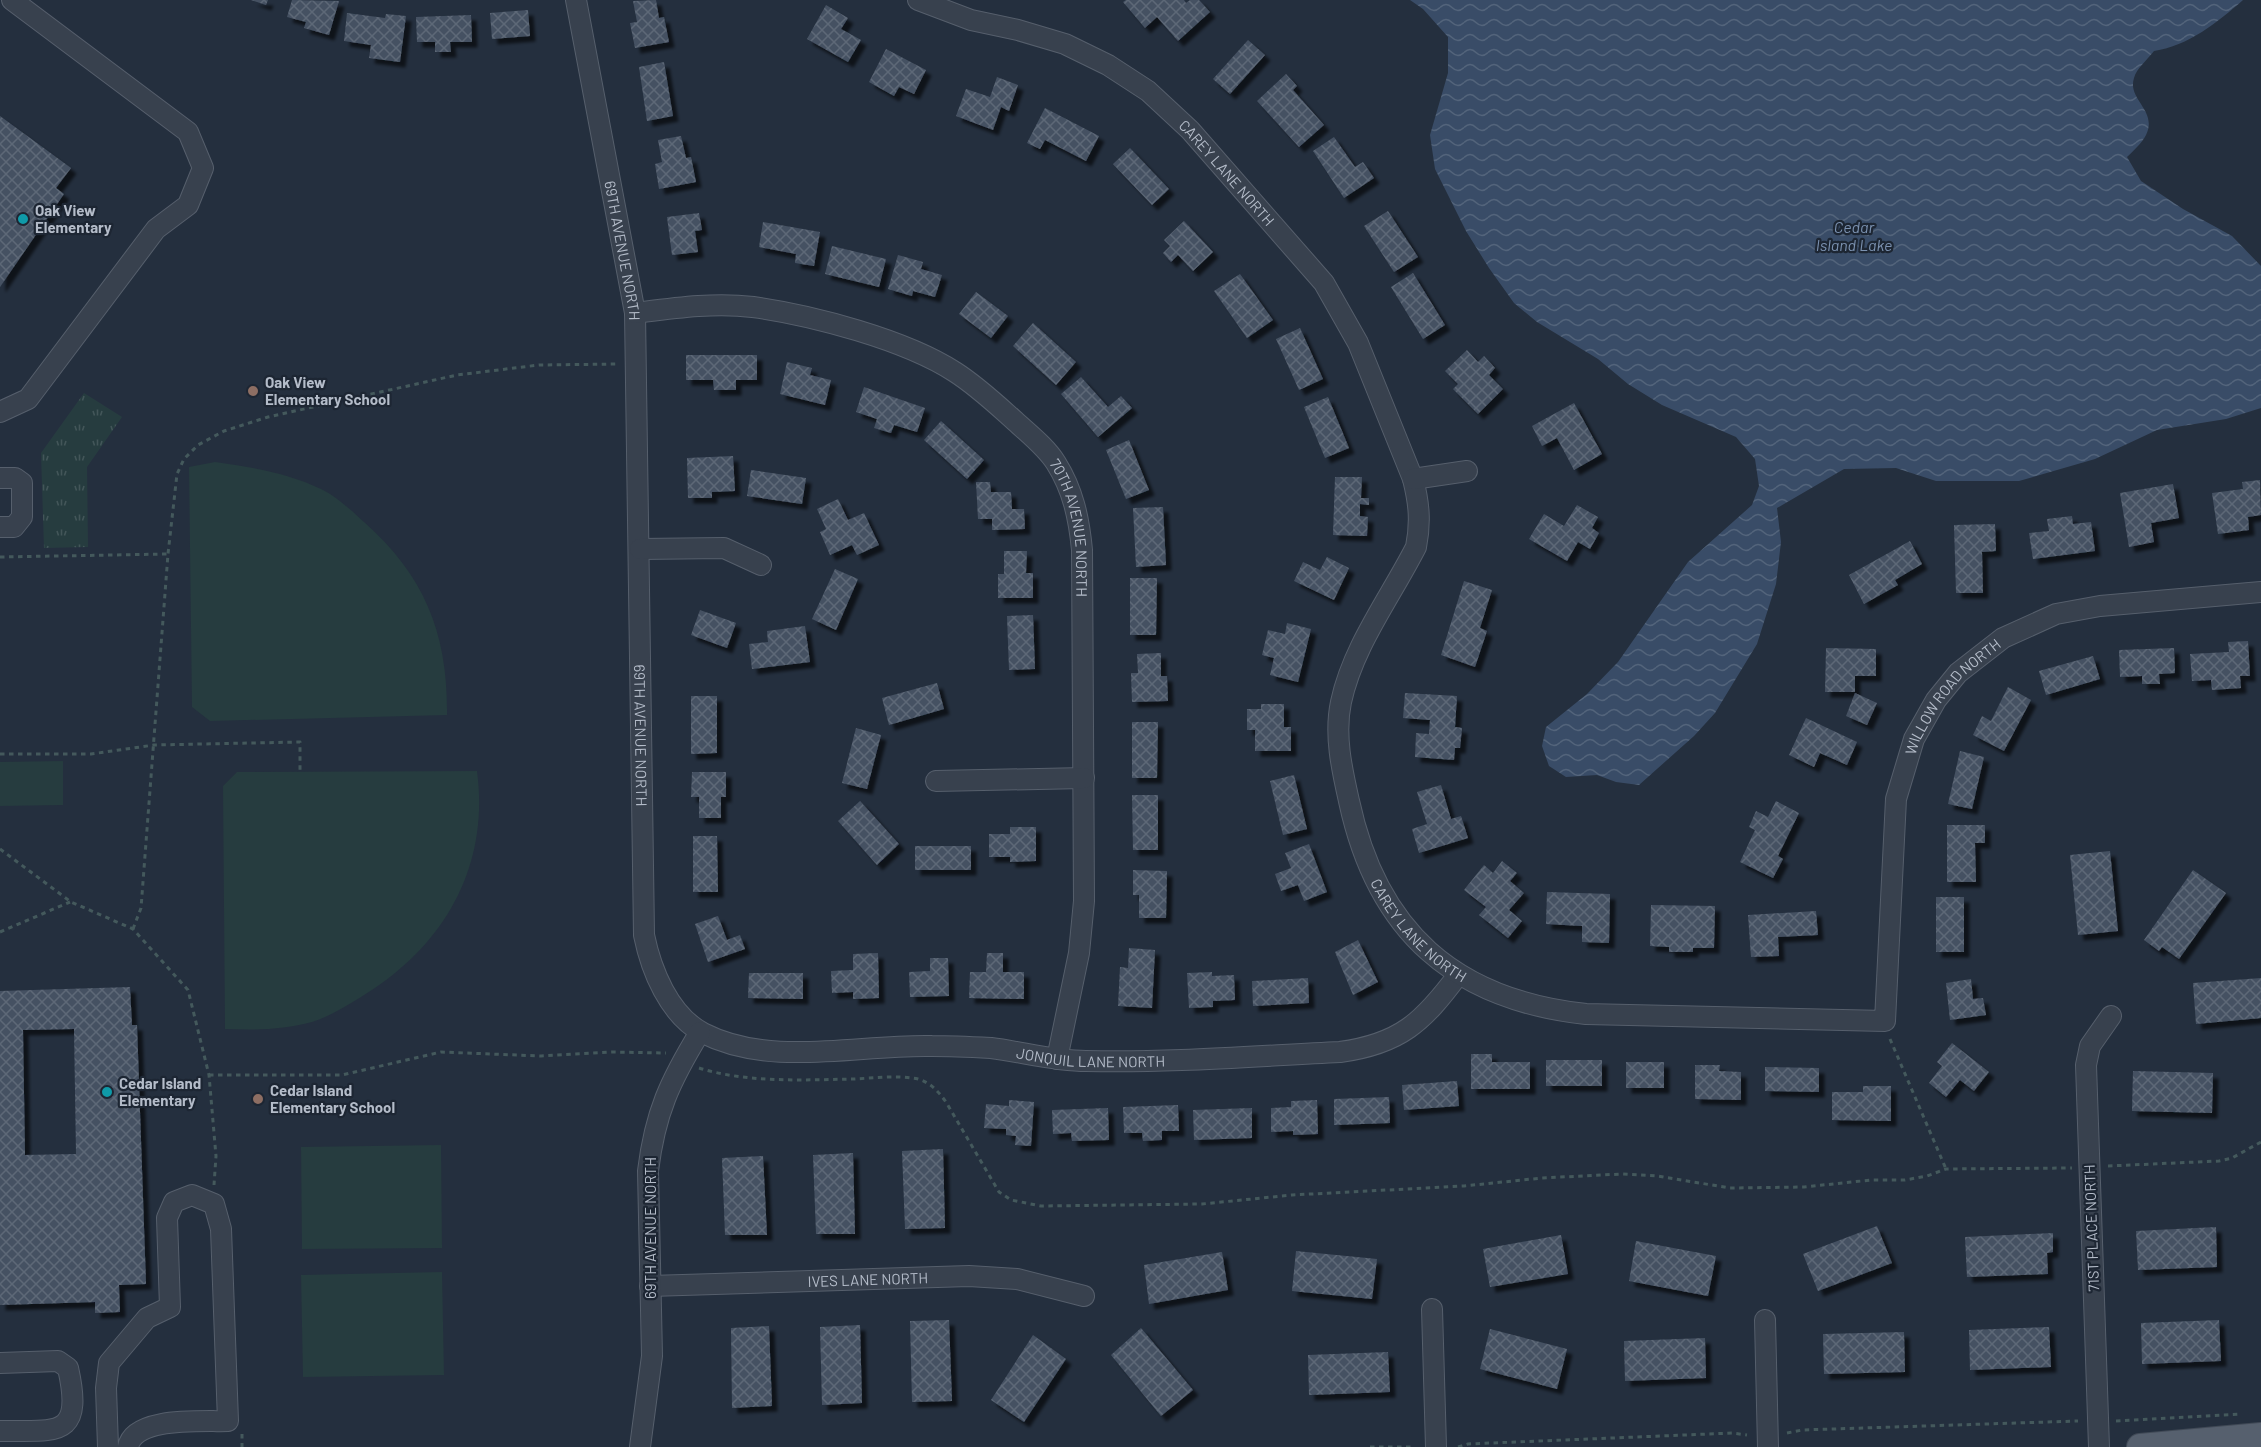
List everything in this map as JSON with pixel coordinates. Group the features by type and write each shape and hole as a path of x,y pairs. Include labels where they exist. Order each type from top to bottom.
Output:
{"main road":[{"path":"2140,1447 2261,1436"}],"street":[{"path":"0,412 28,399 156,229 188,205 203,168 188,132 12,0"},
{"name":"69TH AVENUE NORTH","path":"576,0 635,313 644,935 657,979 680,1013 700,1032 664,1096 651,1141 648,1171 651,1375 640,1447"},
{"name":"CAREY LANE NORTH","path":"918,0 971,20 1018,30 1065,44 1108,65 1148,91 1190,130 1324,283 1358,344 1413,479 1420,507 1420,526 1416,547 1350,669 1340,704 1338,741 1353,823 1366,862 1384,897 1414,937 1458,975 1521,1004 1576,1013 1885,1021"},
{"name":"70TH AVENUE NORTH","path":"635,313 721,305 752,307 791,314 881,339 923,354 956,372 1031,435 1055,462 1069,487 1078,514 1082,550 1084,778 1082,929 1057,1059"},
{"path":"1413,479 1467,471"},
{"path":"0,478 15,478 22,483 22,517 14,526 0,527"},
{"path":"640,549 724,548 761,565"},
{"name":"WILLOW ROAD NORTH","path":"1885,1021 1896,799 1907,758 1919,729 1936,700 1958,673 2003,638 2056,614 2100,606 2261,592"},
{"path":"936,782 1084,778"},
{"name":"JONQUIL LANE NORTH","path":"700,1032 764,1053 930,1046 992,1048 1057,1059 1105,1061 1340,1052 1368,1048 1395,1038 1419,1021 1458,975"},
{"name":"71ST PLACE NORTH","path":"2099,1447 2085,1065 2090,1046 2111,1016"},
{"path":"108,1447 106,1388 110,1363 147,1318 170,1307 167,1218 174,1202 192,1195 214,1204 221,1229 228,1421 159,1424 139,1430 130,1438 128,1447"},
{"name":"IVES LANE NORTH","path":"650,1286 969,1276 1017,1280 1084,1296"},
{"path":"1432,1309 1436,1447"},
{"path":"1765,1320 1768,1447"},
{"path":"0,1363 58,1361 68,1368 71,1414 67,1425 57,1430 0,1431"}],"path":[{"path":"133,929 141,908 168,554 177,474 184,459 198,445 224,431 268,417 467,373 539,365 636,364"},
{"path":"0,557 168,554"},
{"path":"0,754 91,754 154,745 300,742 300,770"},
{"path":"0,849 71,902 133,929 188,990 209,1075 216,1156 214,1186"},
{"path":"0,932 71,902"},
{"path":"1885,1021 1894,1053 1946,1169"},
{"path":"209,1075 342,1076 441,1052 541,1056 650,1051 664,1052 712,1072 744,1076 904,1078 927,1083 937,1089 999,1192 1011,1200 1041,1206 1202,1204 1292,1195 1464,1186 1542,1178 1622,1174 1658,1176 1730,1188 1772,1188 1905,1180 1927,1176 1946,1169 2089,1167 2219,1161 2232,1158 2261,1142"},
{"path":"2115,1421 2249,1414"},
{"path":"1787,1433 1802,1430 2078,1421"},
{"path":"1458,1447 1479,1444 1709,1434 1747,1436"},
{"path":"1370,1447 1413,1447"}],"green space":[{"path":"84,393 122,417 87,467 88,547 44,548 41,453"},
{"path":"215,462 282,475 321,489 344,504 385,542 417,585 429,608 443,658 447,715 210,721 192,707 189,467"},
{"path":"63,761 63,805 0,806 0,762"},
{"path":"477,771 479,807 476,840 468,872 455,902 437,930 416,955 361,997 318,1020 280,1028 225,1029 223,786 237,772"},
{"path":"441,1145 442,1248 302,1249 301,1147"},
{"path":"442,1272 444,1375 303,1377 301,1275"}],"water":[{"name":"Cedar Island Lake","path":"1410,0 2243,0 2223,17 2191,38 2154,51 2140,68 2135,75 2133,86 2146,112 2149,126 2142,141 2127,157 2141,181 2183,209 2232,236 2261,266 2261,408 2226,419 2157,430 2095,459 2019,481 1936,481 1896,468 1844,469 1777,508 1781,542 1776,584 1757,644 1715,713 1694,736 1639,785 1616,782 1597,775 1566,777 1549,766 1542,746 1546,727 1587,694 1618,662 1688,562 1752,505 1759,486 1755,459 1736,437 1662,405 1628,384 1598,359 1537,322 1514,303 1466,231 1435,169 1430,135 1448,73 1448,37 1423,9"}],"building":[{"path":"251,0 268,0 266,5"},
{"path":"292,0 339,1 329,35 304,28 306,22 287,17"},
{"path":"656,0 659,18 664,17 669,42 635,48 630,23 637,22 633,1"},
{"path":"1126,0 1184,0 1186,3 1190,0 1199,0 1210,12 1178,41 1157,17 1145,28 1123,2"},
{"path":"826,5 848,18 841,29 861,40 848,62 807,39"},
{"path":"528,10 530,36 492,39 490,13"},
{"path":"347,13 385,18 386,14 406,16 400,62 369,58 371,45 344,41"},
{"path":"471,15 472,42 450,42 451,52 435,52 435,42 417,42 416,17"},
{"path":"1248,40 1265,55 1230,94 1213,79"},
{"path":"886,49 926,70 914,94 899,87 894,96 869,82"},
{"path":"664,62 673,116 647,121 639,67"},
{"path":"1286,74 1297,86 1293,90 1324,125 1299,147 1257,101"},
{"path":"997,77 1018,85 1009,111 1001,107 993,130 956,116 966,89 990,97"},
{"path":"1045,108 1099,136 1086,161 1045,140 1040,149 1027,143"},
{"name":"Oak View Elementary","path":"0,116 71,168 56,188 64,194 0,287"},
{"path":"681,136 686,158 691,157 696,182 659,189 655,164 662,162 658,140"},
{"path":"1334,137 1355,167 1363,162 1374,178 1344,198 1313,151"},
{"path":"1130,148 1169,189 1152,205 1113,164"},
{"path":"1388,211 1418,257 1394,272 1364,226"},
{"path":"699,213 702,230 695,231 698,252 672,255 667,217"},
{"path":"1184,221 1213,252 1193,271 1178,255 1171,262 1163,253 1170,246 1164,240"},
{"path":"763,222 820,232 814,266 795,263 796,254 759,247"},
{"path":"832,246 886,259 879,287 825,274"},
{"path":"898,255 923,262 921,269 942,275 935,297 913,291 912,296 888,289"},
{"path":"1413,273 1445,325 1423,339 1391,287"},
{"path":"1240,274 1273,320 1247,338 1214,291"},
{"path":"976,292 1008,316 991,338 959,314"},
{"path":"1033,323 1076,362 1056,385 1013,346"},
{"path":"1300,328 1323,379 1299,390 1276,339"},
{"path":"1467,350 1478,362 1484,356 1495,368 1489,375 1503,389 1478,414 1453,389 1458,384 1445,371"},
{"path":"686,355 757,355 757,380 736,380 736,390 714,390 713,380 686,380"},
{"path":"787,362 812,368 810,375 831,380 825,405 780,394"},
{"path":"1081,377 1108,407 1121,396 1132,408 1098,437 1061,394"},
{"path":"864,387 925,408 917,432 894,425 891,433 874,428 877,419 856,412"},
{"path":"1328,397 1349,448 1325,458 1304,407"},
{"path":"1574,403 1602,454 1574,470 1557,438 1542,446 1532,426"},
{"path":"941,421 984,460 967,479 924,440"},
{"path":"1129,440 1149,490 1126,499 1106,450"},
{"path":"733,456 735,491 712,492 712,498 688,498 687,458"},
{"path":"751,470 806,478 802,504 747,496"},
{"path":"1335,477 1362,477 1361,498 1369,498 1369,505 1360,504 1360,516 1368,517 1367,536 1333,535"},
{"path":"2260,480 2261,515 2248,517 2249,530 2218,534 2212,493 2243,489 2242,482"},
{"path":"976,482 990,482 991,492 1011,492 1012,509 1024,509 1025,529 992,530 992,519 978,519"},
{"path":"2173,484 2179,518 2151,523 2154,542 2129,547 2120,493"},
{"path":"838,499 848,520 864,513 879,545 857,555 852,545 830,555 820,532 826,529 817,509"},
{"path":"1577,505 1598,517 1592,528 1599,533 1590,549 1578,542 1567,561 1529,539 1544,514 1564,526"},
{"path":"1163,507 1166,565 1136,567 1133,508"},
{"path":"2072,516 2073,524 2091,522 2095,551 2033,559 2029,533 2049,531 2047,519"},
{"path":"1995,524 1996,551 1982,552 1983,593 1956,593 1954,525"},
{"path":"1910,541 1922,564 1895,580 1898,585 1864,604 1849,575"},
{"path":"1004,551 1027,551 1026,573 1033,573 1033,598 998,598 998,574 1004,574"},
{"path":"1327,557 1349,568 1334,600 1294,581 1303,562 1320,570"},
{"path":"835,569 858,579 836,630 812,619"},
{"path":"1130,578 1157,578 1156,635 1130,635"},
{"path":"1464,581 1492,590 1480,628 1487,631 1475,667 1441,655"},
{"path":"700,610 736,623 727,648 691,635"},
{"path":"1033,615 1035,669 1009,670 1007,616"},
{"path":"1287,623 1311,629 1298,682 1270,675 1274,658 1262,655 1268,630 1285,634"},
{"path":"805,626 810,662 752,669 749,644 768,642 767,631"},
{"path":"2248,641 2250,676 2240,676 2241,688 2212,690 2211,680 2192,681 2190,654 2229,652 2228,642"},
{"path":"1826,648 1876,649 1876,676 1855,676 1855,692 1825,692"},
{"path":"2174,648 2175,673 2159,674 2160,684 2142,684 2142,676 2120,677 2119,650"},
{"path":"1161,653 1161,676 1167,676 1168,701 1132,702 1131,673 1138,673 1137,654"},
{"path":"2093,656 2100,679 2046,695 2039,671"},
{"path":"937,683 944,709 889,725 882,698"},
{"path":"2008,687 2031,700 2004,751 1973,735 1982,716 1991,721"},
{"path":"1405,693 1457,696 1455,727 1462,728 1460,748 1455,748 1454,760 1415,757 1416,733 1429,734 1430,720 1403,718"},
{"path":"1855,693 1877,703 1867,725 1846,716"},
{"path":"691,696 717,696 717,753 691,754"},
{"path":"1261,704 1284,704 1284,727 1291,727 1291,751 1255,751 1255,730 1247,730 1247,709 1261,709"},
{"path":"1806,718 1857,742 1847,765 1820,753 1814,767 1789,755"},
{"path":"1132,722 1158,722 1157,778 1132,778"},
{"path":"856,728 881,735 867,789 842,783"},
{"path":"1960,751 1984,757 1972,809 1948,804"},
{"path":"692,772 726,772 726,797 721,797 721,818 699,818 699,797 691,797"},
{"path":"1294,775 1307,829 1283,835 1270,781"},
{"path":"1441,785 1451,819 1461,816 1468,838 1419,853 1412,829 1427,824 1417,792"},
{"path":"1132,795 1158,795 1158,850 1133,850"},
{"path":"860,801 899,844 877,865 838,821"},
{"path":"1776,801 1799,813 1778,856 1783,859 1773,878 1740,862 1755,830 1749,827 1756,811 1768,817"},
{"path":"1947,825 1985,825 1985,843 1975,843 1976,882 1947,882"},
{"path":"1010,827 1036,827 1036,861 1010,862 1010,857 989,857 989,834 1010,834"},
{"path":"693,836 717,836 718,892 693,892"},
{"path":"1309,844 1327,892 1304,901 1298,885 1281,891 1275,874 1291,868 1285,853"},
{"path":"915,846 971,846 971,870 915,870"},
{"path":"2110,851 2118,931 2078,935 2070,855"},
{"path":"1502,861 1517,873 1510,881 1524,893 1509,910 1522,921 1508,938 1479,915 1486,907 1464,890 1484,865 1493,873"},
{"path":"1133,870 1167,871 1166,918 1139,918 1139,895 1133,895"},
{"path":"2193,870 2226,893 2179,959 2162,947 2159,951 2144,940"},
{"path":"1547,892 1610,894 1609,943 1582,942 1582,926 1546,924"},
{"path":"1936,897 1964,897 1964,952 1936,952"},
{"path":"1651,905 1715,906 1714,948 1693,948 1693,952 1669,952 1669,947 1650,946"},
{"path":"1816,911 1818,935 1778,937 1779,956 1751,957 1748,915"},
{"path":"718,916 727,940 740,935 745,949 708,962 695,924"},
{"path":"1358,940 1378,982 1353,995 1335,952"},
{"path":"1129,948 1155,950 1152,1008 1118,1006 1120,967 1128,968"},
{"path":"878,953 879,998 853,999 853,992 832,993 831,971 853,970 853,954"},
{"path":"987,953 1003,953 1003,972 1024,972 1024,999 969,998 970,972 986,972"},
{"path":"930,958 948,958 949,996 910,997 909,972 930,971"},
{"path":"1212,972 1212,976 1234,975 1235,1000 1213,1001 1213,1007 1189,1008 1187,973"},
{"path":"749,973 803,973 803,999 748,998"},
{"path":"1308,978 1309,1003 1253,1006 1252,981"},
{"path":"2261,978 2261,1018 2196,1024 2193,983"},
{"path":"1971,979 1973,999 1983,998 1986,1015 1950,1020 1946,983"},
{"name":"Cedar Island Elementary","path":"130,987 132,1025 137,1025 146,1284 119,1285 120,1312 95,1313 95,1302 0,1305 0,991","holes":["74,1029 76,1154 25,1155 23,1030"]},
{"path":"1952,1043 1989,1072 1974,1091 1960,1080 1946,1097 1929,1083 1942,1066 1937,1062"},
{"path":"1471,1054 1492,1054 1492,1062 1530,1062 1530,1089 1471,1089"},
{"path":"1546,1060 1602,1060 1602,1086 1546,1086"},
{"path":"1626,1062 1664,1062 1664,1088 1626,1088"},
{"path":"1695,1065 1720,1065 1719,1071 1741,1072 1741,1100 1695,1099"},
{"path":"1765,1067 1819,1068 1819,1092 1765,1091"},
{"path":"2133,1071 2213,1073 2212,1113 2132,1111"},
{"path":"1457,1081 1459,1106 1404,1110 1402,1085"},
{"path":"1863,1086 1891,1086 1891,1121 1832,1120 1832,1092 1863,1092"},
{"path":"1389,1097 1390,1123 1334,1125 1334,1099"},
{"path":"1009,1100 1034,1102 1031,1146 1015,1145 1016,1136 1006,1135 1006,1129 984,1128 986,1104 1009,1106"},
{"path":"1317,1100 1318,1134 1293,1135 1293,1131 1271,1132 1271,1108 1291,1107 1291,1101"},
{"path":"1178,1105 1179,1131 1162,1131 1162,1140 1143,1141 1142,1133 1124,1133 1123,1107"},
{"path":"1108,1108 1109,1140 1072,1141 1071,1133 1053,1134 1052,1110"},
{"path":"1252,1108 1252,1138 1194,1140 1193,1110"},
{"path":"943,1149 945,1228 905,1229 902,1151"},
{"path":"853,1153 855,1234 816,1234 813,1155"},
{"path":"763,1156 767,1235 725,1235 722,1158"},
{"path":"1877,1226 1892,1263 1818,1291 1803,1254"},
{"path":"2216,1227 2217,1267 2138,1270 2136,1231"},
{"path":"2053,1233 2053,1252 2047,1253 2048,1274 1967,1277 1965,1237"},
{"path":"1561,1235 1568,1274 1490,1287 1483,1249"},
{"path":"1636,1241 1716,1256 1708,1296 1629,1281"},
{"path":"1296,1251 1377,1259 1372,1299 1292,1291"},
{"path":"1222,1252 1228,1290 1149,1304 1144,1265"},
{"path":"949,1320 952,1401 912,1402 910,1321"},
{"path":"2219,1320 2221,1361 2142,1364 2141,1323"},
{"path":"860,1325 862,1403 822,1405 820,1327"},
{"path":"769,1326 772,1406 732,1408 731,1328"},
{"path":"2049,1327 2051,1367 1970,1370 1969,1330"},
{"path":"1141,1328 1193,1390 1161,1416 1111,1355"},
{"path":"1490,1329 1567,1349 1557,1389 1480,1369"},
{"path":"1904,1332 1905,1372 1824,1374 1823,1334"},
{"path":"1033,1335 1066,1359 1024,1422 991,1400"},
{"path":"1705,1338 1706,1378 1625,1381 1624,1341"},
{"path":"1388,1352 1390,1392 1309,1395 1308,1355"}],"place":[{"name":"Oak View Elementary","path":"23,219"},
{"name":"Oak View Elementary School","path":"253,391"},
{"name":"Cedar Island Elementary","path":"107,1092"},
{"name":"Cedar Island Elementary School","path":"258,1099"}]}
